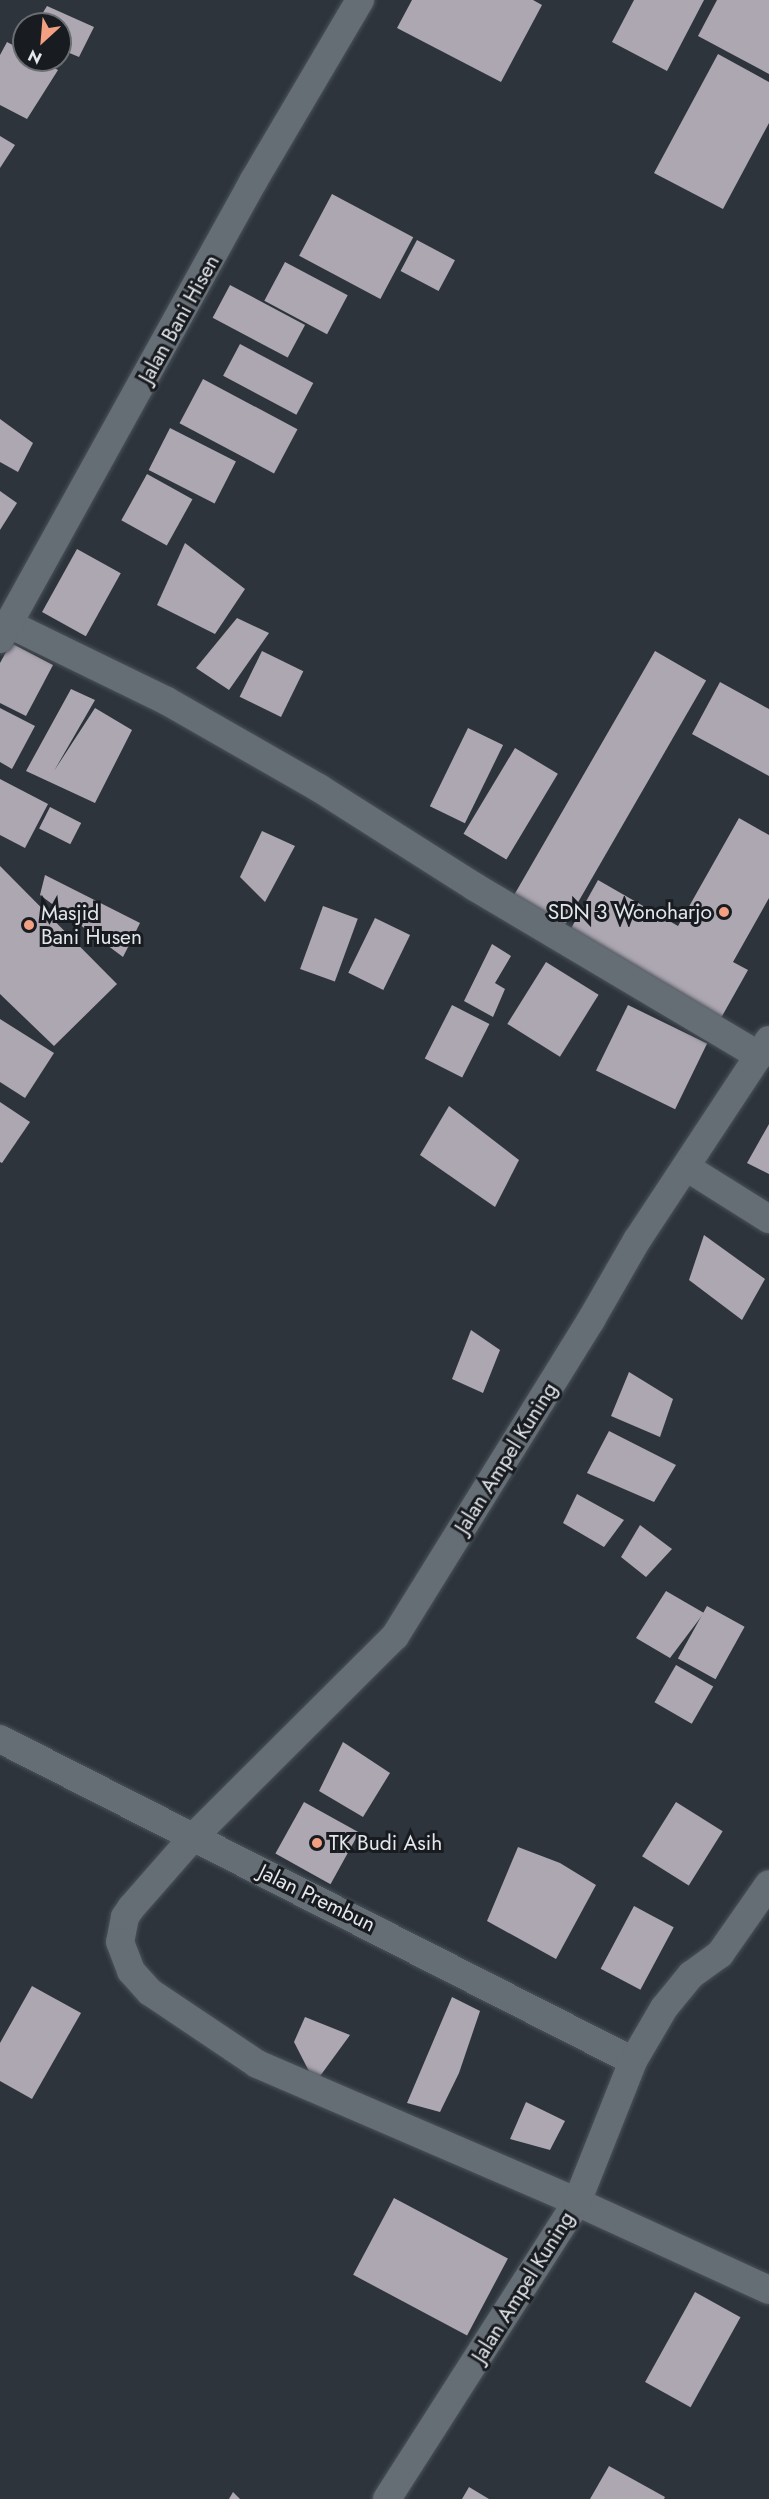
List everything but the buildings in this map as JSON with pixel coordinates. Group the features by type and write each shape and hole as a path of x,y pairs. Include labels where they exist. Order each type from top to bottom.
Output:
{"street":[{"name":"Jalan Bani Hisen","path":"4,631 254,180 360,0"},
{"path":"4,631 166,701 319,788 475,887 764,1048"},
{"name":"Jalan Ampel Kuning","path":"764,1048 637,1240 591,1320 394,1636 194,1836 125,1917 121,1930 123,1957 141,1983 257,2064 577,2202 769,2290"},
{"path":"686,1167 769,1219"},
{"name":"Jalan Prembun","path":"0,1739 633,2061"},
{"name":"Jalan Ampel Kuning","path":"387,2499 577,2202 633,2061 663,2008 691,1976 720,1954 769,1884"}],"place":[{"name":"SDN 3 Wonoharjo","path":"724,912"},
{"name":"Masjid Bani Husen","path":"29,925"},
{"name":"TK Budi Asih","path":"317,1843"}]}
